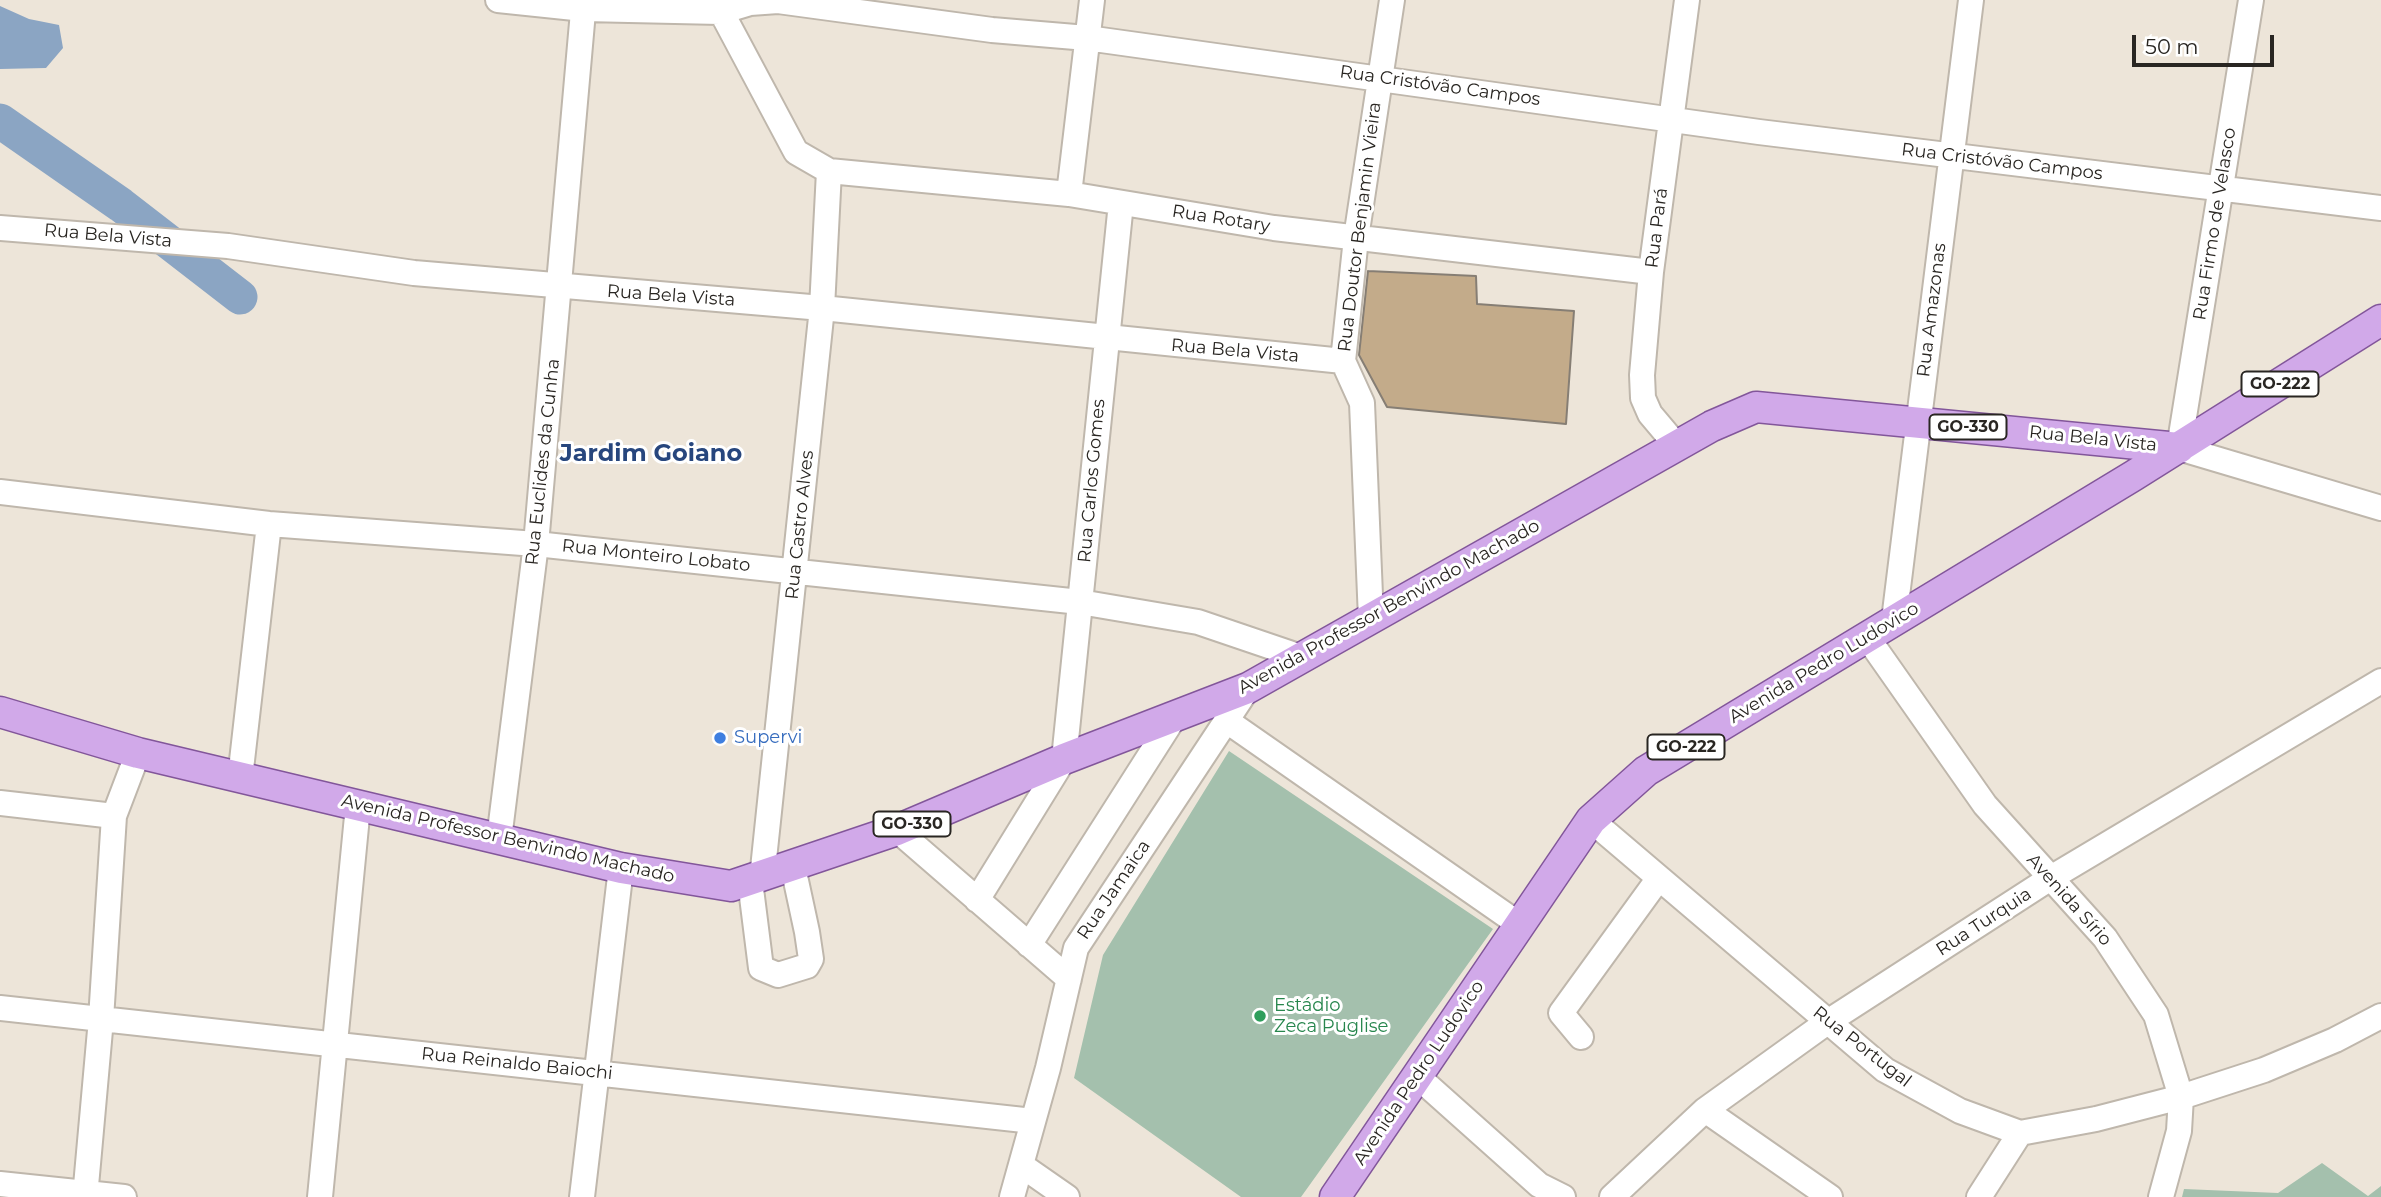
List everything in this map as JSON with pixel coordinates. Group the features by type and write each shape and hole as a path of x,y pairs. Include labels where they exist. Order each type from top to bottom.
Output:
{"main road":[{"name":"Avenida Pedro Ludovico","path":"1335,1197 1591,820 1646,771 2179,448 2381,320"},
{"name":"Rua Bela Vista","path":"1756,407 2179,448"},
{"name":"Avenida Professor Benvindo Machado","path":"0,712 138,753 240,778 621,868 731,886 897,830 1064,759 1248,688 1712,426 1756,407"}],"street":[{"name":"Rua Cristóvão Campos","path":"498,0 717,6 778,1 992,30 1087,38 1759,132 2220,191 2381,208"},
{"path":"1069,194 1092,0"},
{"name":"Rua Doutor Benjamin Vieira","path":"1371,619 1362,403 1343,361 1356,238 1392,0"},
{"name":"Rua Pará","path":"1676,446 1650,414 1643,398 1651,272 1687,0"},
{"name":"Rua Amazonas","path":"1894,620 1971,0"},
{"name":"Rua Firmo de Velasco","path":"2179,448 2250,0"},
{"name":"Rua Euclides da Cunha","path":"499,839 536,544 584,4"},
{"name":"Rua Rotary","path":"717,6 796,152 829,171 1069,194 1356,238 1651,272"},
{"name":"Rua Castro Alves","path":"793,867 811,959 807,966 779,975 761,968 756,879 795,570 822,308 829,171"},
{"name":"Rua Carlos Gomes","path":"1064,759 1121,203"},
{"name":"Rua Bela Vista","path":"0,228 228,246 414,273 822,308 1343,361"},
{"name":"GO-330","path":"2179,448 2381,508"},
{"name":"Rua Monteiro Lobato","path":"0,492 269,524 536,544 1080,602 1198,622 1304,658"},
{"path":"240,778 269,524"},
{"name":"Avenida Sírio","path":"1867,637 1985,805 2105,938 2156,1015 2181,1097 2179,1131 2161,1197"},
{"name":"Rua Turquia","path":"1612,1197 1704,1110 1826,1023 2049,879 2381,681"},
{"name":"Rua Jamaica","path":"1012,1197 1076,948 1248,688"},
{"path":"1030,945 1175,716"},
{"path":"1227,722 1520,925"},
{"path":"85,1195 101,1019 114,816 138,753"},
{"path":"978,900 1064,759"},
{"path":"0,803 114,816"},
{"path":"320,1197 358,806"},
{"name":"Rua Portugal","path":"1591,820 1826,1023 1885,1070 1915,1089 1960,1111 2020,1133"},
{"path":"897,830 1069,979"},
{"path":"582,1197 621,868"},
{"path":"1581,1037 1561,1013 1659,878"},
{"name":"Rua Reinaldo Baiochi","path":"0,1007 1033,1121"},
{"path":"1979,1197 2020,1133 2096,1119 2181,1097 2264,1070 2335,1040 2381,1016"},
{"path":"1418,1077 1535,1191 1563,1197"},
{"path":"1704,1110 1830,1197"},
{"path":"1021,1165 1067,1197"},
{"path":"0,1184 124,1197"}],"green space":[{"name":"Estádio Zeca Puglise","path":"1229,751 1493,929 1301,1197 1241,1197 1074,1078 1103,955"},
{"path":"2322,1163 2368,1196 2381,1186 2381,1197 2182,1197 2184,1189 2278,1193"}],"water":[{"path":"0,6 29,19 59,25 63,48 46,68 0,69"}],"building":[{"path":"1368,271 1476,276 1477,304 1574,311 1566,424 1387,407 1359,355"}],"waterway":[{"path":"0,121 121,205 240,297"}],"place":[{"name":"Supervi","path":"720,738"},
{"name":"Estádio Zeca Puglise","path":"1260,1016"}],"district":[{"name":"Jardim Goiano","path":"651,454"}]}
